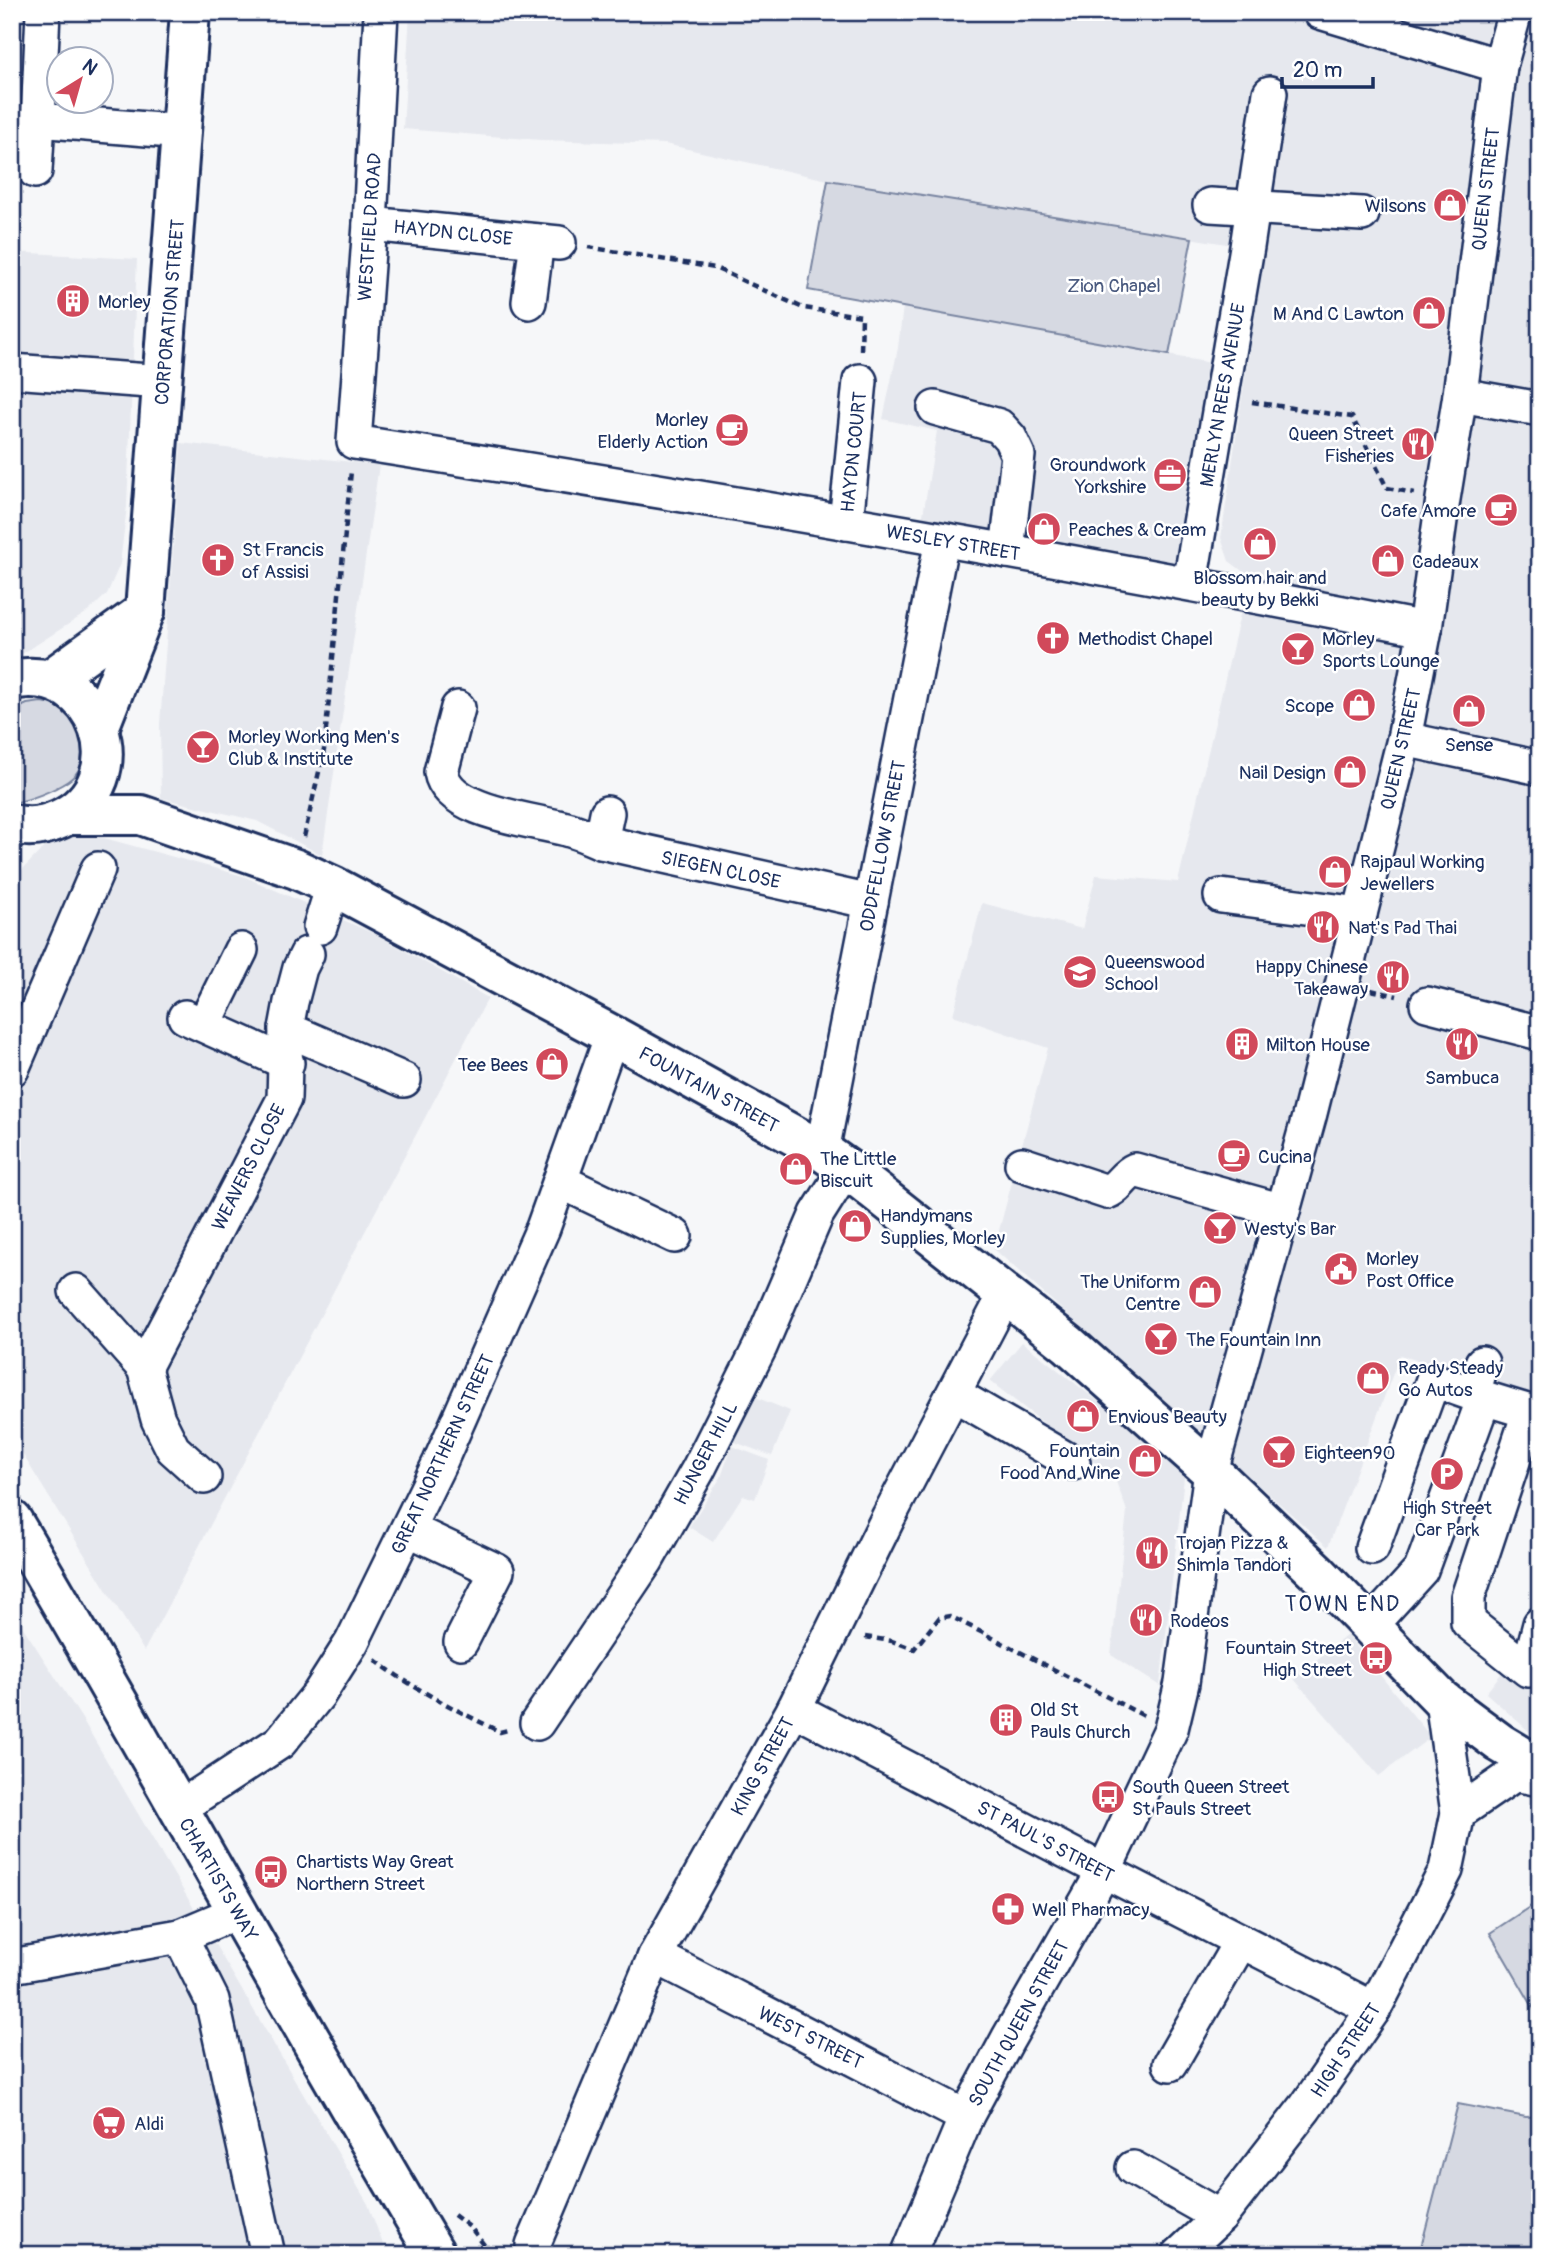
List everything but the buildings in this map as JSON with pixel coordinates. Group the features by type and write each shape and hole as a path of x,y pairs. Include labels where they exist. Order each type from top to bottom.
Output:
{"main road":[{"name":"CORPORATION STREET","path":"99,728 145,611 190,12"},
{"name":"CORPORATION STREET","path":"30,680 145,611"},
{"name":"CORPORATION STREET","path":"12,824 38,826 68,815 95,789 101,769 103,748 99,728 82,700 67,688 30,680"},
{"path":"101,769 141,816"},
{"name":"FOUNTAIN STREET","path":"68,815 141,816 296,870 333,886 612,1035 834,1160 1068,1344 1211,1471 1318,1573 1442,1700 1500,1743 1540,1767"},
{"name":"CHARTISTS WAY","path":"12,1520 112,1688 429,2249"}],"street":[{"path":"35,171 43,12"},
{"name":"WESTFIELD ROAD","path":"354,442 370,224 381,12"},
{"path":"1320,12 1500,66"},
{"name":"QUEEN STREET","path":"1211,1471 1283,1211 1404,739 1425,629 1460,395 1500,66 1515,12"},
{"name":"MERLYN REES AVENUE","path":"1190,583 1270,93"},
{"path":"38,120 183,132"},
{"path":"1210,205 1362,214"},
{"name":"HAYDN CLOSE","path":"370,224 548,242 529,302"},
{"path":"12,371 163,382"},
{"name":"HAYDN COURT","path":"846,523 860,381"},
{"path":"1460,395 1540,409"},
{"path":"935,408 999,426 1010,438 1018,455 1006,551"},
{"name":"WESLEY STREET","path":"354,442 1190,583 1425,629"},
{"name":"ODDFELLOW STREET","path":"834,1160 871,902 942,541"},
{"name":"SIEGEN CLOSE","path":"458,708 441,772 448,787 468,802 488,811 569,829 604,828 871,902"},
{"path":"1404,739 1540,768"},
{"path":"12,1069 98,869"},
{"name":"WEAVERS CLOSE","path":"145,1368 284,1099 286,1029 294,986 314,941 333,886"},
{"path":"1221,896 1360,914"},
{"path":"241,950 195,1021 287,1063"},
{"path":"1427,1004 1540,1033"},
{"path":"286,1029 404,1080"},
{"name":"GREAT NORTHERN STREET","path":"179,1808 280,1742 319,1694 352,1642 440,1462 543,1228 612,1035"},
{"name":"HUNGER HILL","path":"537,1723 646,1561 698,1470 760,1347 817,1214 834,1160"},
{"path":"1022,1164 1107,1192 1113,1190 1127,1173 1135,1170 1283,1211"},
{"path":"560,1181 675,1236"},
{"path":"76,1291 145,1368 158,1419 173,1449 204,1477"},
{"name":"KING STREET","path":"533,2245 655,1956 794,1709 889,1516 1006,1293"},
{"path":"1369,1627 1422,1570 1478,1396 1482,1363"},
{"path":"1372,1548 1433,1380 1535,1414 1468,1597 1468,1622 1528,1670 1540,1624"},
{"path":"954,1394 1073,1463"},
{"name":"SOUTH QUEEN STREET","path":"908,2255 966,2117 1104,1871 1171,1729 1182,1683 1211,1471"},
{"path":"408,1529 497,1571 461,1642"},
{"name":"HIGH STREET","path":"1179,2255 1220,2217 1305,2109 1374,2009 1446,1870 1458,1813 1442,1700"},
{"name":"ST PAUL'S STREET","path":"794,1709 1374,2009"},
{"path":"1458,1813 1515,1774 1540,1779"},
{"path":"12,1966 180,1936 239,1911"},
{"path":"180,1936 212,2000 268,2255"},
{"path":"1170,2064 1241,1941"},
{"name":"WEST STREET","path":"655,1956 966,2117"},
{"path":"1133,2168 1220,2217"}],"path":[{"path":"548,242 715,268 803,308 862,316 860,381"},
{"path":"1222,397 1352,417 1387,488 1443,499"},
{"path":"296,870 324,750 354,442"},
{"path":"1343,982 1427,1004"},
{"path":"829,1638 857,1635 892,1641 914,1649 939,1618 950,1616 1171,1729"},
{"path":"352,1642 397,1676 500,1731 537,1723"}],"shaded area":[{"path":"410,12 1540,12 1540,1401 1400,1355 1328,1547 994,1249 1048,1048 953,1015 982,903 1082,929 1096,875 1178,882 1249,576 1229,561 1221,538 1264,250 828,180 665,144 541,140 403,129"},
{"path":"12,252 137,259 127,506 120,564 107,594 89,611 12,658"},
{"path":"903,306 1211,363 1179,565 922,521 937,431 883,419 898,348"},
{"path":"181,443 379,465 322,855 257,821 161,798 160,724"},
{"path":"86,833 243,876 377,935 488,998 144,1651 12,1437 12,895 21,871 50,841 66,835"},
{"path":"1022,1342 1185,1469 1160,1686 1111,1655 1127,1511 1115,1479 990,1381"},
{"path":"750,1395 790,1411 772,1456 732,1441"},
{"path":"732,1446 769,1460 755,1499 743,1495 713,1542 689,1527 721,1477"},
{"path":"12,1610 84,1722 368,2204 387,2255 12,2255"},
{"path":"1347,1635 1431,1737 1379,1776 1294,1679"},
{"path":"1514,1657 1540,1664 1540,1741 1486,1693"}],"green space":[{"name":"Zion Chapel","path":"828,180 1192,238 1169,355 808,290"},
{"path":"41,702 61,706 74,717 83,735 84,756 76,774 68,781 41,795 12,803 12,711 27,704"},
{"path":"1540,1900 1540,2019 1490,1933"},
{"path":"1458,2104 1526,2117 1540,2116 1540,2255 1419,2255"}],"place":[{"name":"Wilsons","path":"1450,205"},
{"name":"Morley","path":"73,301"},
{"name":"M And C Lawton","path":"1429,313"},
{"name":"Morley Elderly Action","path":"732,430"},
{"name":"Queen Street Fisheries","path":"1418,444"},
{"name":"Groundwork Yorkshire","path":"1170,475"},
{"name":"Cafe Amore","path":"1501,510"},
{"name":"Peaches & Cream","path":"1044,529"},
{"name":"Blossom hair and beauty by Bekki","path":"1260,544"},
{"name":"St Francis of Assisi","path":"218,560"},
{"name":"Cadeaux","path":"1388,561"},
{"name":"Methodist Chapel","path":"1053,638"},
{"name":"Morley Sports Lounge","path":"1298,649"},
{"name":"Scope","path":"1359,705"},
{"name":"Sense","path":"1469,711"},
{"name":"Morley Working Men's Club & Institute","path":"203,747"},
{"name":"Nail Design","path":"1350,772"},
{"name":"Rajpaul Working Jewellers","path":"1335,872"},
{"name":"Nat's Pad Thai","path":"1323,927"},
{"name":"Queenswood School","path":"1080,972"},
{"name":"Happy Chinese Takeaway","path":"1393,977"},
{"name":"Milton House","path":"1242,1044"},
{"name":"Sambuca","path":"1462,1044"},
{"name":"Tee Bees","path":"552,1064"},
{"name":"Cucina","path":"1234,1156"},
{"name":"The Little Biscuit","path":"796,1169"},
{"name":"Handymans Supplies, Morley","path":"855,1226"},
{"name":"Westy's Bar","path":"1220,1228"},
{"name":"Morley Post Office","path":"1341,1269"},
{"name":"The Uniform Centre","path":"1205,1292"},
{"name":"The Fountain Inn","path":"1161,1339"},
{"name":"Ready Steady Go Autos","path":"1373,1378"},
{"name":"Envious Beauty","path":"1083,1416"},
{"name":"Eighteen90","path":"1279,1452"},
{"name":"Fountain Food And Wine","path":"1145,1461"},
{"name":"High Street Car Park","path":"1447,1474"},
{"name":"Trojan Pizza & Shimla Tandori","path":"1152,1553"},
{"name":"Rodeos","path":"1146,1620"},
{"name":"Fountain Street High Street","path":"1376,1658"},
{"name":"Old St Pauls Church","path":"1006,1720"},
{"name":"South Queen Street St Pauls Street","path":"1108,1797"},
{"name":"Chartists Way Great Northern Street","path":"271,1872"},
{"name":"Well Pharmacy","path":"1008,1909"},
{"name":"Aldi","path":"109,2123"}],"district":[{"name":"TOWN END","path":"1343,1604"}]}
